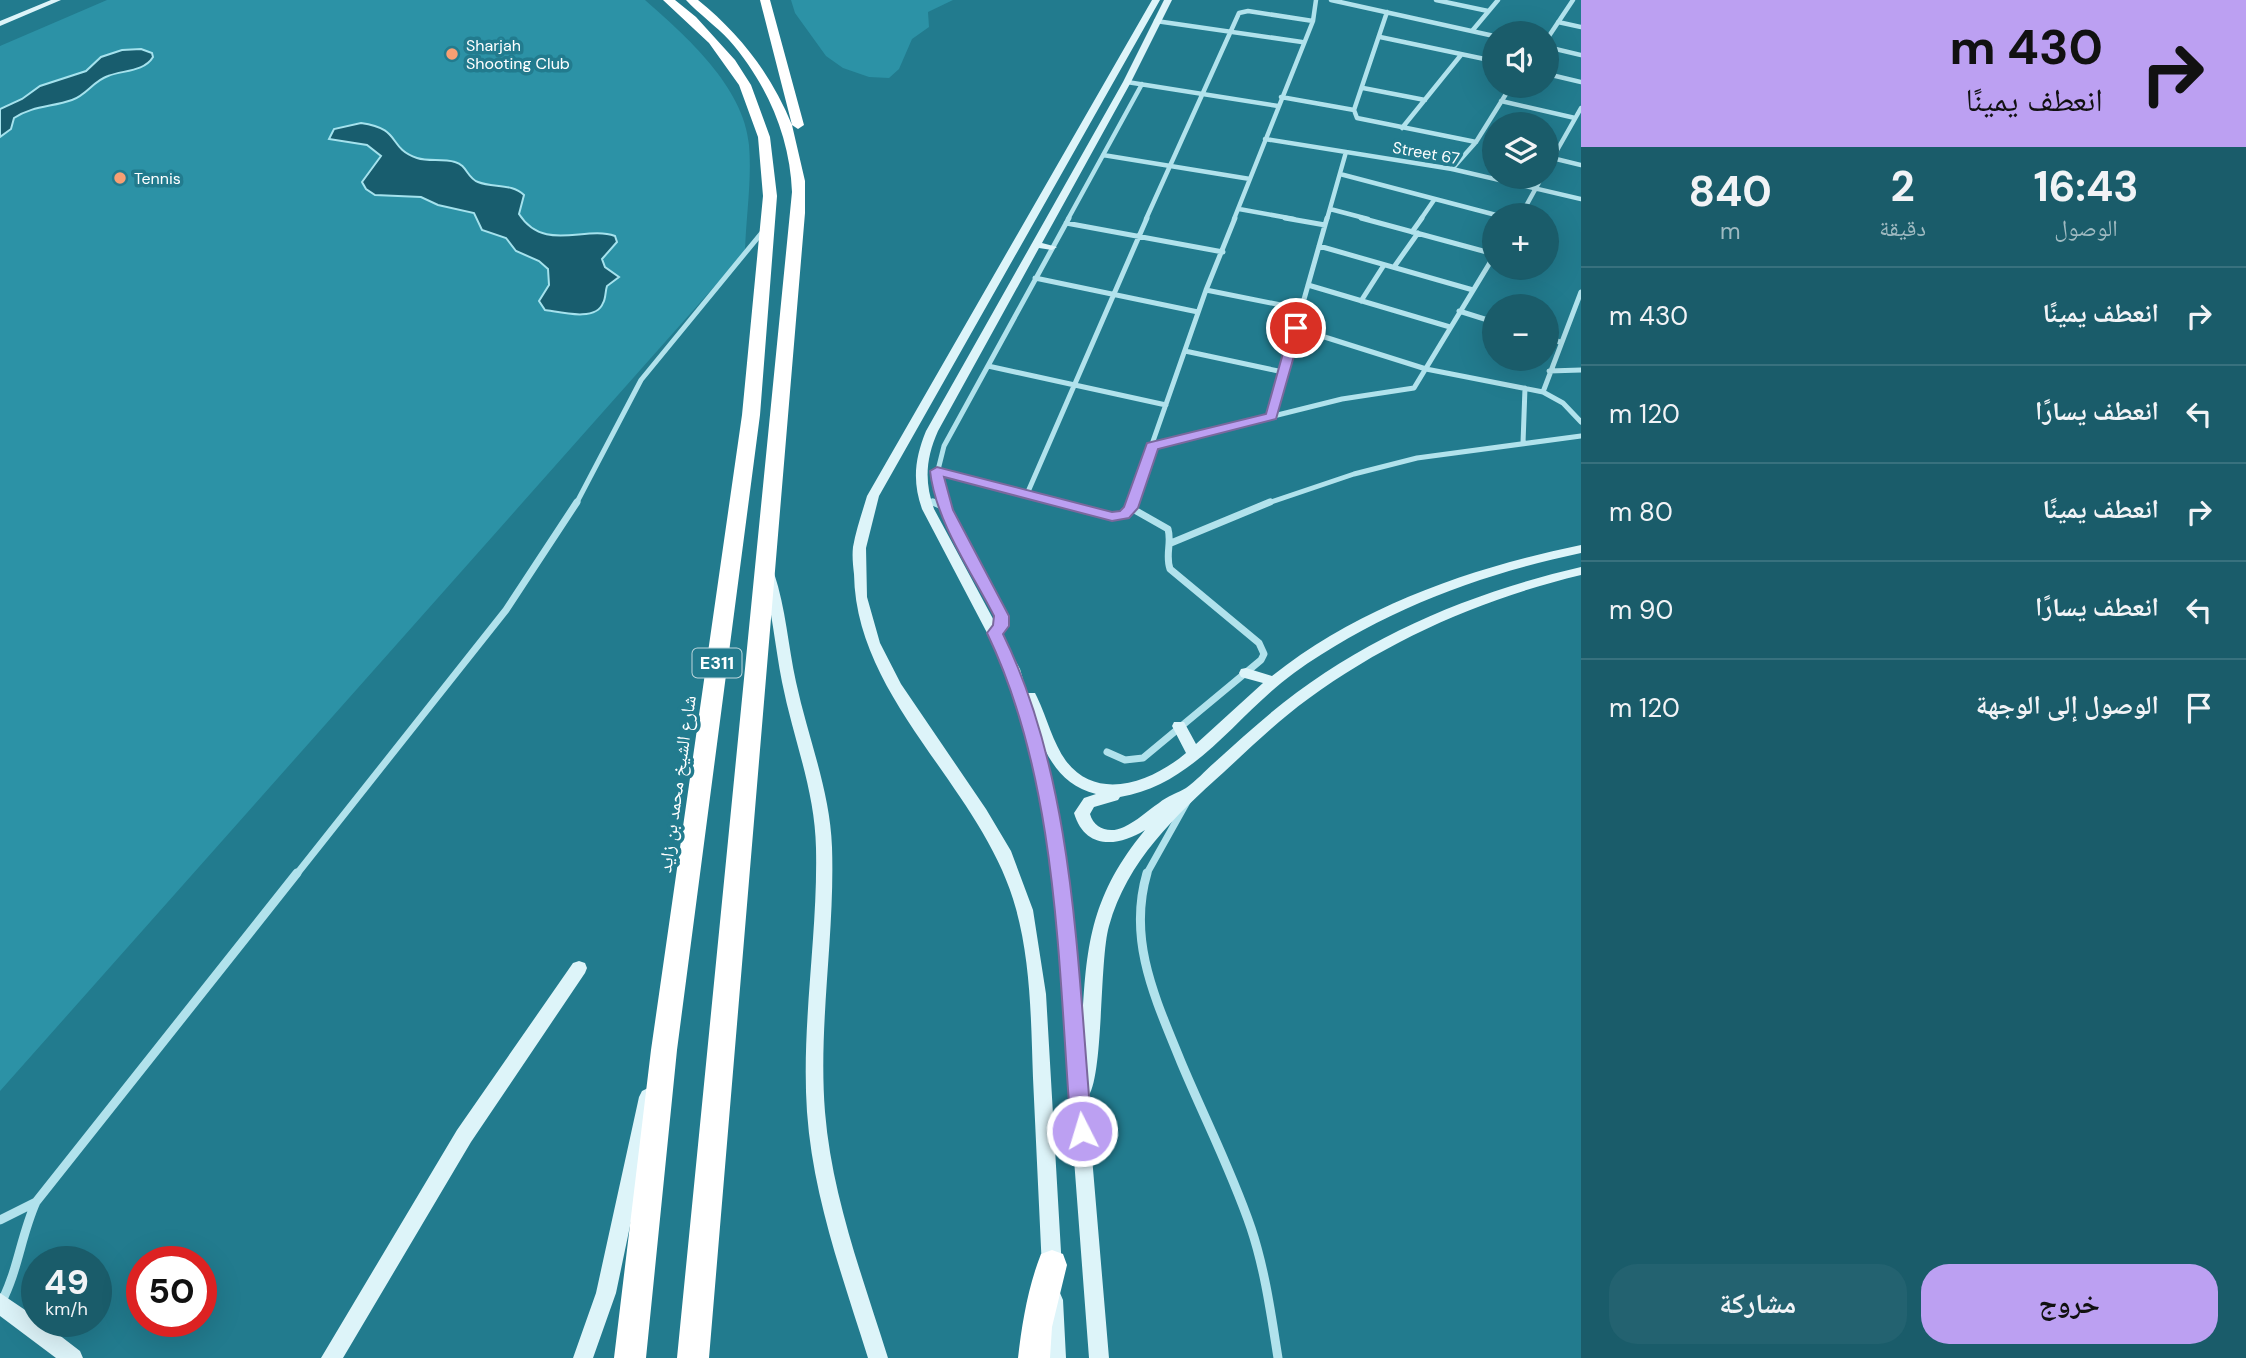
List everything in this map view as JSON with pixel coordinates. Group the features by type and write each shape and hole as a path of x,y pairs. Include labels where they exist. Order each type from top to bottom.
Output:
{"highway":[{"name":"شارع الشيخ محمد بن زايد","path":"630,1358 664,1050 751,415 767,225 769,165 764,131 753,100 738,72 719,46 668,0"},
{"name":"E311","path":"691,0 734,38 771,89 789,133 798,183 793,267 692,1358"},
{"path":"765,0 799,126 798,183"},
{"path":"1034,1358 1037,1327 1052,1265"}],"main road":[{"path":"0,18 43,0"},
{"path":"0,24 57,0"},
{"path":"1056,1358 1037,980 1023,904 994,837 902,698 873,644 859,591 859,541 873,496 1156,0"},
{"path":"1131,790 1096,789 1078,782 1064,772 1032,701 1013,670 924,499 920,468 928,440 1127,82 1168,0"},
{"path":"1033,247 1051,251"},
{"path":"1190,793 1169,802 1122,836 1104,836 1088,827 1082,814 1089,802 1161,779 1194,755 1273,681 1339,636 1417,597 1493,570 1581,549"},
{"path":"765,567 776,604 790,683 816,779 823,823 824,873 816,1080 820,1142 832,1205 878,1358"},
{"path":"1080,1105 1089,1056 1094,951 1106,908 1136,851 1190,793 1292,704 1358,658 1410,629 1461,607 1514,588 1581,571"},
{"path":"1013,670 1041,762 1054,825 1080,1105 1099,1358"},
{"path":"1246,673 1273,681"},
{"path":"1179,726 1194,755"},
{"path":"331,1358 450,1158 579,968"},
{"path":"583,1358 606,1293 644,1112 664,1050"},
{"path":"0,1303 74,1358"}],"street":[{"path":"937,471 1112,516 1124,515 1131,508 1206,290 1312,20 1317,0"},
{"path":"1331,0 1482,33"},
{"path":"1355,5 1359,0"},
{"path":"1436,0 1488,11"},
{"path":"1472,31 1498,0"},
{"path":"1559,21 1573,0"},
{"path":"1027,494 1112,294 1239,13 1245,11 1312,20"},
{"path":"1387,12 1354,110 1357,118 1364,122 1476,142"},
{"path":"1156,21 1302,42"},
{"path":"1559,22 1581,27"},
{"path":"1380,37 1482,58"},
{"path":"1559,50 1581,55"},
{"path":"1402,128 1461,54"},
{"path":"1559,77 1581,82"},
{"path":"1127,82 1278,106"},
{"path":"995,633 1002,623 1000,612 946,510 939,490 937,471 944,446 1142,84"},
{"path":"1363,88 1425,100"},
{"path":"1281,97 1354,110"},
{"path":"1452,169 1476,142 1503,98"},
{"path":"1501,101 1575,118"},
{"path":"1559,146 1581,108"},
{"name":"Street 67","path":"1265,139 1482,176"},
{"path":"1272,416 1346,152"},
{"path":"1103,155 1250,179"},
{"path":"1559,160 1581,165"},
{"path":"1340,174 1482,212"},
{"name":"Street 67","path":"1540,189 1581,200"},
{"path":"1394,267 1434,200"},
{"path":"1239,209 1325,225"},
{"path":"1330,209 1482,252"},
{"path":"1066,223 1223,252"},
{"path":"0,1303 15,1276 22,1232 36,1202 506,610 571,514 641,380 733,271 767,225"},
{"path":"1319,246 1473,290"},
{"path":"1361,301 1384,265"},
{"path":"1152,446 1342,399 1414,388 1482,275"},
{"path":"1035,278 1198,312"},
{"path":"1308,285 1450,327"},
{"path":"1206,290 1301,309"},
{"path":"1560,342 1581,292"},
{"path":"1459,312 1482,319"},
{"path":"1296,328 1426,369 1543,392 1563,402 1581,422"},
{"path":"1185,351 1283,372"},
{"path":"988,366 1166,405"},
{"path":"1559,371 1581,370"},
{"path":"1543,392 1549,371"},
{"path":"1523,443 1525,388"},
{"path":"1171,543 1276,500 1369,470 1441,454 1581,436"},
{"path":"924,499 946,510"},
{"path":"1107,752 1125,760 1143,758 1263,657 1262,646 1170,569 1166,555 1171,543 1170,533 1165,526 1131,508"},
{"path":"1190,793 1183,813 1155,856 1143,886 1138,920 1140,948 1154,996 1251,1228 1266,1283 1278,1358"},
{"path":"0,1220 36,1202"}],"shaded area":[{"path":"107,0 645,0 695,46 710,64 725,83 745,124 750,172 745,252 0,1091 0,46"},
{"path":"791,0 953,0 928,12 929,27 912,39 899,69 889,78 869,77 843,68 826,56 795,13"},
{"path":"141,49 152,53 153,57 149,62 139,68 103,78 72,100 21,114 14,118 11,129 0,137 0,109 22,99 40,86 86,71 101,57 122,50"},
{"path":"361,123 383,129 407,154 426,160 455,162 478,182 519,191 524,195 519,214 529,226 540,232 565,236 603,233 615,236 617,242 602,259 605,267 619,277 607,286 599,309 586,314 545,310 539,301 549,285 548,269 539,261 516,251 506,238 482,230 474,213 438,205 421,197 375,195 366,189 362,182 381,156 367,145 329,139 334,129"}],"place":[{"name":"Sharjah Shooting Club","path":"452,54"},
{"name":"Tennis","path":"120,178"}],"route":[{"path":"1082,1131 1058,859 1048,793 1013,670 995,633 1001,626 1002,616 946,510 939,490 937,471 1112,516 1124,515 1131,508 1152,446 1272,416 1296,328"}]}
